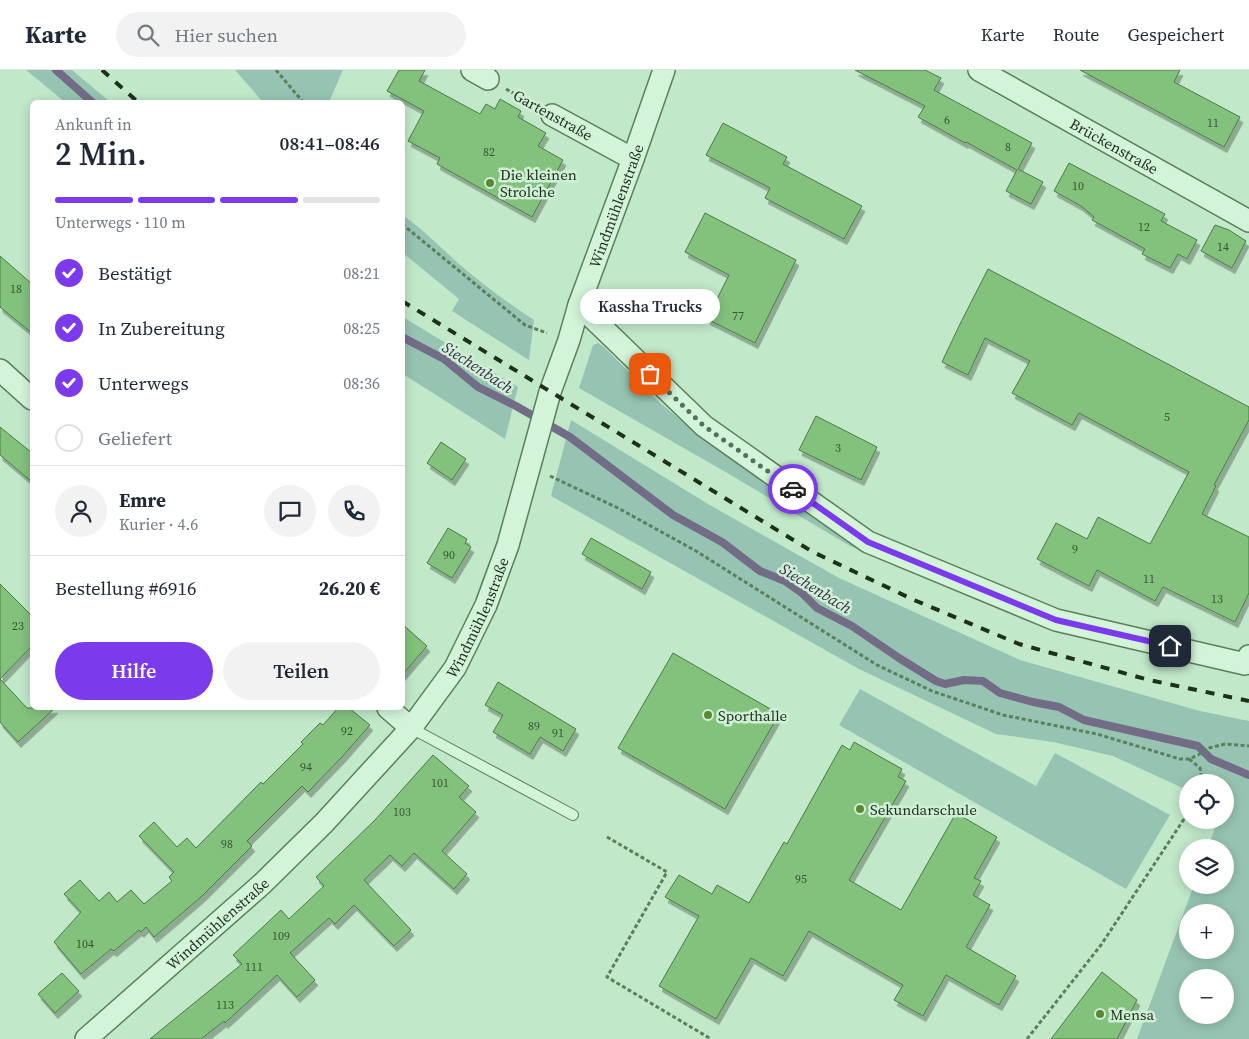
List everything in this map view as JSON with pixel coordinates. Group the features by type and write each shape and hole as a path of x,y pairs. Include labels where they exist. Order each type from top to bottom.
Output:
{"street":[{"name":"Windmühlenstraße","path":"86,1039 262,884 324,823 412,728 455,668 486,606 508,545 555,375 664,70"},
{"name":"Brückenstraße","path":"979,70 1249,221"},
{"name":"Gartenstraße","path":"552,115 633,159"},
{"path":"579,305 704,426 868,542 1056,620 1247,660"},
{"path":"0,370 30,397"},
{"path":"390,710 412,728"}],"lane":[{"path":"412,728 572,815"}],"path":[{"path":"276,70 300,100"},
{"name":"Gartenstraße","path":"480,74 552,115"},
{"path":"405,226 525,325 569,340"},
{"path":"529,467 618,508 696,551 877,665 932,691 1003,715 1097,734 1180,759 1189,759 1209,748 1225,744 1249,746"},
{"path":"1189,759 1200,768 1201,774"},
{"path":"1027,1039 1100,945 1179,826"},
{"path":"608,837 667,872 607,977 711,1039"}],"green space":[{"path":"26,70 72,70 108,100 63,100"},
{"path":"235,70 343,70 330,100 261,100"},
{"path":"405,217 477,279 534,320 529,360 452,311 459,299 405,255"},
{"path":"405,318 518,387 505,439 405,375"},
{"path":"598,343 657,400 696,433 750,473 863,544 962,592 850,546 579,388 593,345"},
{"path":"571,420 708,504 839,578 1020,660 1200,711 1249,721 1249,1039 1137,1039 1179,926 1179,959 1234,959 1234,904 1187,904 1191,894 1234,894 1234,839 1211,839 1215,829 1234,829 1234,774 1179,774 1179,786 1113,756 1053,742 996,734 859,669 551,496"},
{"path":"860,689 1036,786 1055,753 1170,815 1126,889 839,725"}],"building":[{"name":"Die kleinen Strolche","path":"399,70 425,70 419,81 480,114 486,104 495,109 500,99 521,111 518,117 546,133 538,146 563,160 532,217 437,164 440,158 408,141 424,111 387,91"},
{"path":"855,70 925,70 941,78 934,90 1032,143 1018,169 1043,182 1031,204 1006,191 1017,170 918,117 925,106"},
{"path":"1080,70 1180,70 1174,82 1240,117 1224,147"},
{"path":"723,123 787,157 783,164 862,206 844,239 765,198 770,188 706,155"},
{"path":"1069,163 1165,214 1161,221 1197,240 1187,259 1178,254 1170,268 1142,254 1145,249 1092,220 1094,217 1081,206 1054,191"},
{"path":"705,213 796,260 755,343 707,319 729,275 685,252"},
{"path":"1215,225 1229,230 1246,241 1232,268 1201,251"},
{"path":"0,256 30,282 30,331 0,307"},
{"path":"988,269 1249,407 1249,420 1214,485 1216,486 1202,514 1249,537 1249,593 1235,622 1163,587 1155,601 1097,570 1089,586 1037,559 1056,523 1087,539 1098,517 1150,544 1189,472 1079,413 1072,425 1012,393 1030,361 985,338 968,375 942,362"},
{"path":"816,416 877,447 861,480 799,450"},
{"path":"0,427 30,451 30,480 0,455"},
{"path":"441,442 466,459 452,480 427,463"},
{"path":"448,528 467,539 465,543 471,547 452,578 427,563"},
{"path":"591,538 651,572 642,589 582,554"},
{"path":"0,584 30,614 30,648 0,679"},
{"path":"405,627 427,646 405,672"},
{"name":"Sporthalle","path":"673,653 779,714 725,809 618,748"},
{"path":"0,679 30,710 53,710 18,742 0,722"},
{"path":"498,682 576,729 563,751 540,737 530,754 493,732 503,715 485,705"},
{"path":"336,710 351,710 370,725 308,792 302,786 247,841 252,846 201,897 154,937 146,927 141,932 139,930 114,951 111,949 81,974 54,942 81,912 64,894 80,880 99,901 109,892 117,902 131,890 144,904 172,881 169,877 174,872 139,836 154,822 177,847 187,838 196,848 261,782 263,784 303,744 301,742 320,723 323,725"},
{"path":"854,742 902,769 898,777 906,781 849,880 901,910 956,813 997,837 974,878 981,881 973,895 990,905 966,947 1016,976 999,1005 946,975 923,1016 894,1000 903,985 809,931 783,976 751,958 716,1019 659,986 699,916 665,897 679,875 712,894 717,885 749,903 784,842 787,844 842,745 850,750"},
{"path":"433,755 469,786 459,797 476,812 442,851 467,874 454,889 414,853 402,866 390,855 364,880 411,930 394,946 354,905 335,924 329,918 290,953 315,980 297,997 277,975 225,1023 224,1021 201,1039 150,1039 242,964 233,955 281,910 289,919 324,886 316,877 375,820"},
{"name":"Mensa","path":"1102,972 1137,1000 1117,1039 1051,1039"},
{"path":"62,973 79,991 55,1013 38,994"}],"waterway":[{"name":"Siechenbach","path":"56,70 90,100"},
{"name":"Siechenbach","path":"405,339 444,359 478,387 570,437 673,515 722,542 760,571 785,581 802,593 817,608 852,626 936,681 945,684 964,680 983,681 1000,693 1059,707 1084,720 1198,746 1211,759 1249,775"}],"railway":[{"path":"102,70 136,100"},
{"path":"405,303 813,552 914,600 1019,644 1149,680 1249,701"}],"way so far":[{"path":"650,374 704,426 793,489"}],"place":[{"name":"Die kleinen Strolche","path":"490,183"},
{"name":"Kassha Trucks","path":"650,374"},
{"name":"Sporthalle","path":"708,715"},
{"name":"Sekundarschule","path":"860,809"},
{"name":"Mensa","path":"1100,1014"}],"route":[{"path":"793,489 868,542 1056,620 1170,646"}]}
